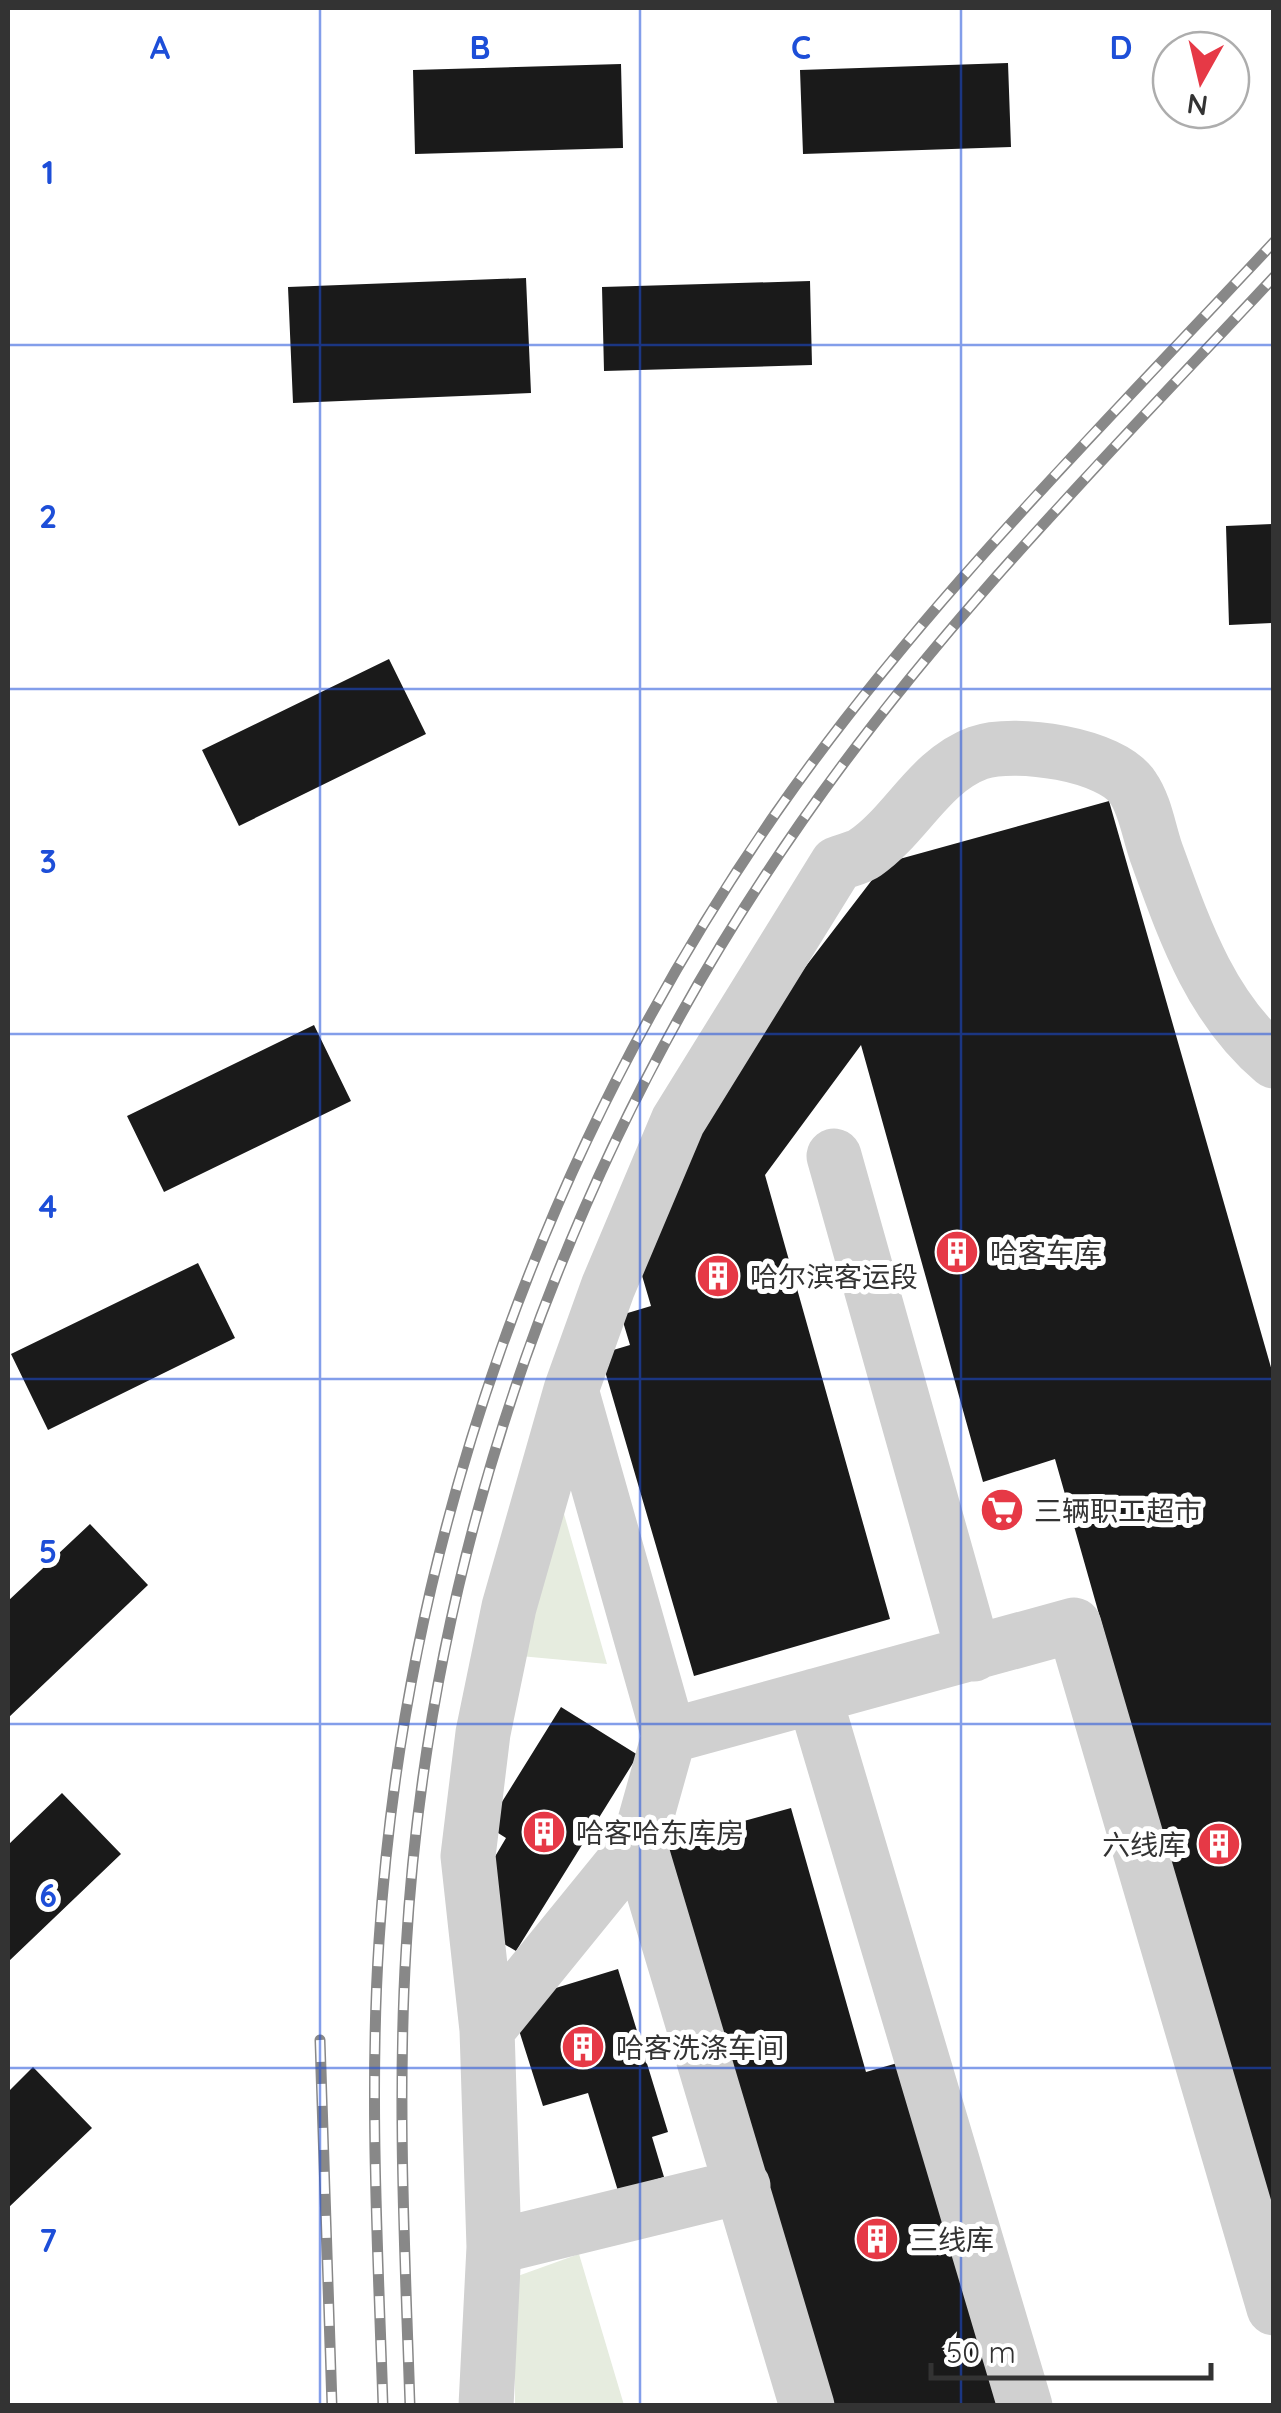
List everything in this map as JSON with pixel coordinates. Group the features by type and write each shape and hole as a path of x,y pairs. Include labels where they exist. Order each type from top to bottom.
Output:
{"lane":[{"path":"486,2406 494,2247 487,2030 468,1856 482,1733 509,1607 571,1390 608,1287 678,1121 837,864 865,854 919,795 975,754 1012,745 1112,766 1134,788 1180,917 1209,984 1252,1042 1274,1061"},
{"path":"834,1156 974,1654"},
{"path":"487,2030 639,1843 668,1736 571,1390"},
{"path":"668,1736 1074,1625 1274,2308"},
{"path":"814,1696 1025,2406"},
{"path":"639,1843 807,2406"},
{"path":"494,2247 743,2186"}],"shaded area":[{"path":"558,1493 607,1664 520,1656"},
{"path":"579,2254 624,2405 515,2405 515,2277"}],"building":[{"path":"1008,63 1011,147 803,154 800,70"},
{"path":"621,64 623,148 415,154 413,70"},
{"path":"526,278 531,393 293,403 288,287"},
{"path":"810,281 812,365 604,371 602,287"},
{"path":"1274,524 1274,623 1229,625 1226,526"},
{"path":"389,659 426,734 239,826 202,750"},
{"name":"六线库","path":"1109,801 1274,1378 1272,2224 1055,1459 983,1482 861,1045 765,1175 890,1619 694,1676 600,1354 630,1345 621,1315 651,1306 633,1245 688,1120 885,863"},
{"path":"314,1025 351,1101 164,1192 127,1116"},
{"path":"198,1263 235,1338 48,1430 11,1354"},
{"path":"90,1524 148,1585 8,1718 8,1601"},
{"name":"哈客哈东库房","path":"561,1707 638,1755 516,1951 497,1940 493,1860 506,1838 487,1826"},
{"path":"62,1793 121,1854 8,1962 8,1845"},
{"name":"三线库","path":"791,1808 866,2072 929,2054 1029,2406 819,2406 660,1844"},
{"name":"哈客洗涤车间","path":"618,1969 668,2132 652,2137 664,2177 618,2191 588,2093 543,2106 510,2002"},
{"path":"33,2067 92,2128 8,2208 8,2092"}],"railway":[{"path":"383,2406 375,2173 376,1999 394,1790 420,1641 455,1494 501,1350 556,1209 620,1073 694,940 776,813 832,737 891,662 1015,519 1274,242"},
{"path":"410,2406 402,2064 406,1950 420,1799 445,1649 480,1502 526,1358 581,1217 645,1080 719,948 855,748 1028,541 1274,277"},
{"path":"320,2040 332,2406"}],"place":[{"name":"哈客车库","path":"957,1252"},
{"name":"哈尔滨客运段","path":"718,1276"},
{"name":"三辆职工超市","path":"1002,1510"},
{"name":"哈客哈东库房","path":"544,1832"},
{"name":"六线库","path":"1219,1844"},
{"name":"哈客洗涤车间","path":"583,2047"},
{"name":"三线库","path":"877,2239"}]}
